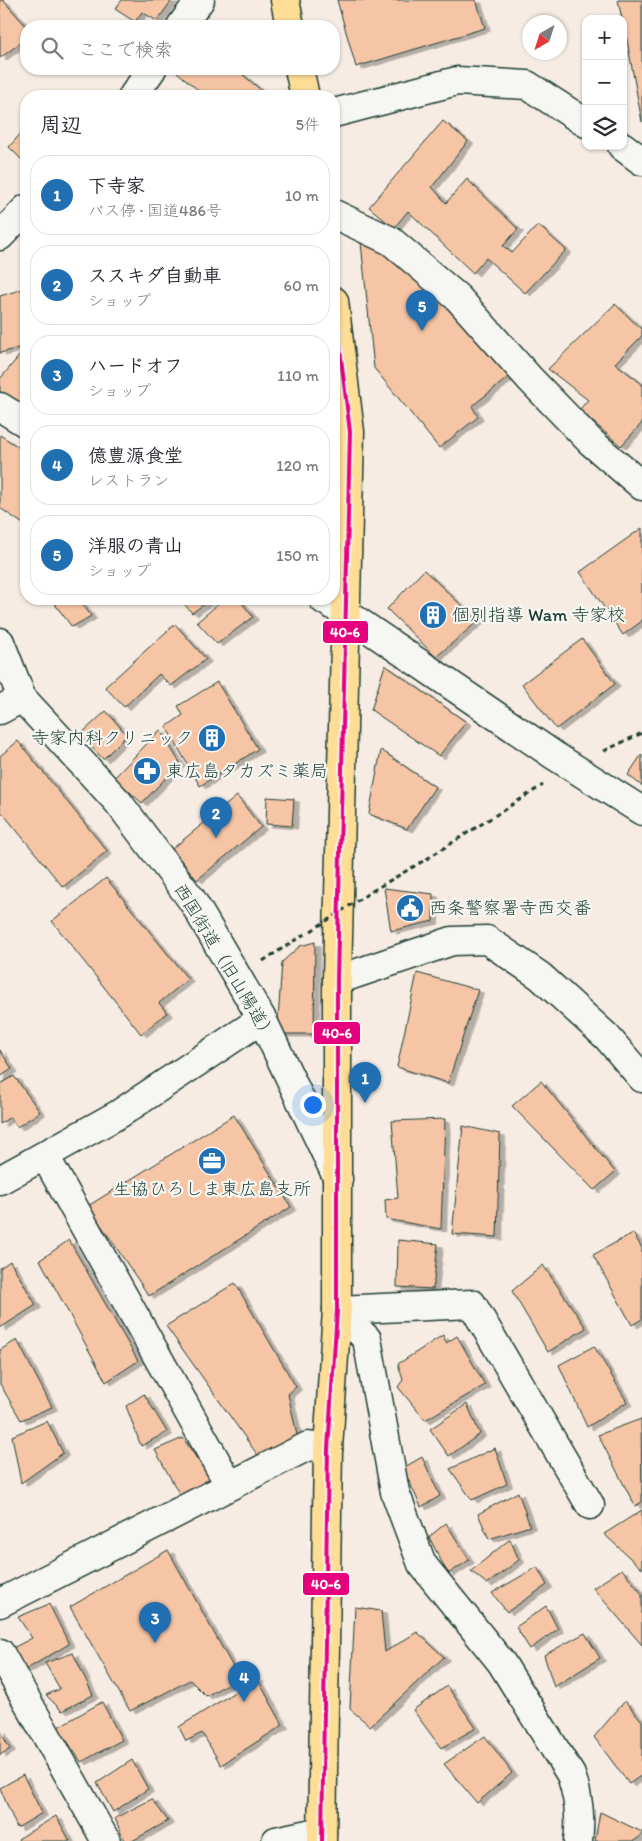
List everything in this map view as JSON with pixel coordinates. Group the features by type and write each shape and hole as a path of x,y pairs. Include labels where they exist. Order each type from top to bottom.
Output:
{"highway":[{"path":"285,0 289,20"},
{"path":"300,75 304,90"},
{"path":"340,350 350,432 340,534"},
{"path":"322,1836 328,1449 337,1310 337,980 333,605"}],"street":[{"path":"186,20 200,0"},
{"path":"136,90 148,75"},
{"path":"340,111 456,81 527,85 582,120"},
{"path":"627,150 642,161"},
{"path":"0,236 20,215"},
{"path":"340,217 391,240 450,292 591,442 642,486"},
{"path":"0,407 20,419"},
{"path":"333,605 555,756 642,811"},
{"name":"西国街道（旧山陽道）","path":"0,642 11,704 118,802 192,900 262,1019 338,1179"},
{"path":"337,980 452,941 487,940 540,976 607,1037 642,1078"},
{"path":"0,1180 119,1114 262,1019"},
{"path":"45,1156 230,1486"},
{"path":"337,1310 472,1304 590,1505"},
{"path":"337,1310 367,1338 395,1492 422,1564 501,1662 571,1775 577,1792 578,1841"},
{"path":"0,1603 308,1446 328,1449"},
{"path":"0,1653 106,1841"},
{"path":"276,1841 322,1836"}],"path":[{"path":"264,961 372,891 425,860 546,783"}],"building":[{"path":"0,0 3,0 21,20 20,43 0,58"},
{"path":"122,0 172,0 158,20 142,12 136,20 132,20 115,9"},
{"path":"337,0 476,0 485,28 356,67"},
{"path":"618,0 642,0 642,122 627,41 627,15 621,15"},
{"path":"180,75 243,75 261,90 198,90"},
{"path":"443,121 468,141 432,187 446,203 467,179 518,229 503,246 512,253 538,225 566,250 525,293 486,258 473,273 408,211 394,228 369,207"},
{"path":"20,134 20,158 9,147"},
{"path":"369,240 445,295 510,376 472,406 478,417 439,448 374,368 361,243"},
{"path":"20,290 20,348 0,353 0,296"},
{"path":"615,304 642,330 642,336 615,363 642,384 642,423 621,446 579,410 588,400 548,369"},
{"path":"20,355 20,408 0,393 0,379"},
{"path":"0,435 20,448 20,522 0,508"},
{"path":"642,528 642,621 623,635 580,572"},
{"name":"個別指導 Wam 寺家校","path":"424,570 478,621 436,657 387,609"},
{"path":"56,605 83,605 91,616 72,627"},
{"path":"185,605 203,605 192,613"},
{"path":"217,605 244,605 253,617 217,644 197,622"},
{"path":"175,624 206,659 171,686 159,674 124,707 105,687"},
{"path":"582,639 615,684 556,729 522,684"},
{"path":"385,665 466,722 439,756 371,710"},
{"name":"寺家内科クリニック","path":"217,682 258,749 200,786 166,727 183,715 178,706"},
{"path":"106,711 127,735 103,759 80,735"},
{"name":"東広島タカズミ薬局","path":"160,730 180,763 142,803 114,778"},
{"path":"18,741 107,851 63,887 0,810 0,756"},
{"path":"381,750 435,787 407,829 369,814"},
{"path":"642,754 642,786 628,775"},
{"path":"237,796 261,827 197,880 172,849"},
{"path":"267,797 294,799 292,826 266,824"},
{"path":"106,878 188,979 159,1003 167,1013 141,1034 52,921"},
{"name":"西条警察署寺西交番","path":"384,888 433,894 433,921 391,931"},
{"path":"315,942 314,1034 277,1034 282,962 300,946"},
{"path":"417,973 478,990 448,1083 397,1067"},
{"path":"0,1050 12,1069 0,1077"},
{"path":"14,1076 40,1112 17,1127 10,1117 0,1124 0,1084"},
{"path":"541,1081 615,1172 594,1190 512,1106"},
{"name":"生協ひろしま東広島支所","path":"234,1115 291,1207 149,1296 88,1206"},
{"path":"445,1119 441,1229 386,1219 385,1200 398,1198 392,1121"},
{"path":"463,1126 500,1134 497,1237 452,1234"},
{"path":"633,1233 642,1248 642,1319 632,1325 593,1255"},
{"path":"69,1240 138,1361 106,1382 40,1260"},
{"path":"398,1240 438,1244 433,1289 397,1287"},
{"path":"10,1261 36,1305 0,1328 0,1268"},
{"path":"543,1265 586,1328 548,1352 512,1291"},
{"path":"235,1283 296,1387 288,1394 297,1435 259,1457 166,1326"},
{"path":"443,1335 446,1343 457,1336 485,1385 425,1420 398,1387 403,1380 398,1364"},
{"path":"17,1340 52,1407 21,1420 0,1384 0,1350"},
{"path":"594,1346 627,1402 587,1427 559,1365"},
{"path":"144,1394 167,1432 141,1446 126,1406"},
{"path":"467,1404 480,1434 449,1456 430,1429"},
{"path":"641,1419 642,1502 635,1506 598,1435"},
{"path":"47,1421 63,1453 21,1483 12,1436"},
{"path":"183,1438 210,1478 181,1497 155,1450"},
{"path":"495,1448 507,1484 472,1500 450,1469"},
{"path":"422,1457 440,1496 421,1507 403,1468"},
{"path":"518,1492 530,1526 489,1539 478,1514"},
{"path":"642,1510 642,1569 604,1534"},
{"path":"446,1523 469,1560 448,1574 429,1537"},
{"path":"510,1539 519,1560 487,1584 471,1571"},
{"path":"168,1550 239,1678 206,1696 190,1680 130,1711 70,1607"},
{"path":"537,1567 547,1585 507,1612 492,1593"},
{"path":"622,1569 642,1594 642,1645 593,1588"},
{"path":"49,1604 69,1644 25,1670 11,1649 32,1638 18,1617"},
{"path":"546,1606 558,1629 530,1649 516,1627"},
{"path":"355,1607 381,1611 385,1652 417,1632 444,1657 370,1726 350,1709"},
{"path":"585,1633 600,1658 554,1687 544,1655"},
{"path":"73,1653 93,1695 62,1711 46,1695 60,1689 45,1663"},
{"path":"257,1678 283,1725 221,1765 202,1733 186,1741 179,1727"},
{"path":"447,1686 476,1728 441,1748 413,1710"},
{"path":"625,1701 642,1721 642,1775 629,1784 594,1737"},
{"path":"102,1702 122,1740 81,1762 58,1727"},
{"path":"0,1730 10,1749 0,1755"},
{"path":"485,1736 512,1773 477,1803 444,1764"},
{"path":"132,1760 148,1789 113,1812 97,1783"},
{"path":"23,1775 42,1813 17,1828 0,1788"},
{"path":"152,1799 168,1821 132,1841 124,1841 115,1818"},
{"path":"600,1812 642,1832 642,1835 634,1841 595,1841"},
{"path":"56,1816 70,1841 19,1841 18,1839"}],"transit line":[{"name":"40-6","path":"322,1841 328,1449 337,1310 337,980 350,432 340,350"}],"place":[{"name":"洋服の青山","path":"422,331"},
{"name":"個別指導 Wam 寺家校","path":"433,615"},
{"name":"寺家内科クリニック","path":"212,738"},
{"name":"東広島タカズミ薬局","path":"147,771"},
{"name":"ススキダ自動車","path":"216,838"},
{"name":"西条警察署寺西交番","path":"410,908"},
{"name":"下寺家","path":"365,1103"},
{"name":"生協ひろしま東広島支所","path":"212,1161"},
{"name":"ハードオフ","path":"155,1643"},
{"name":"億豊源食堂","path":"244,1702"}]}
